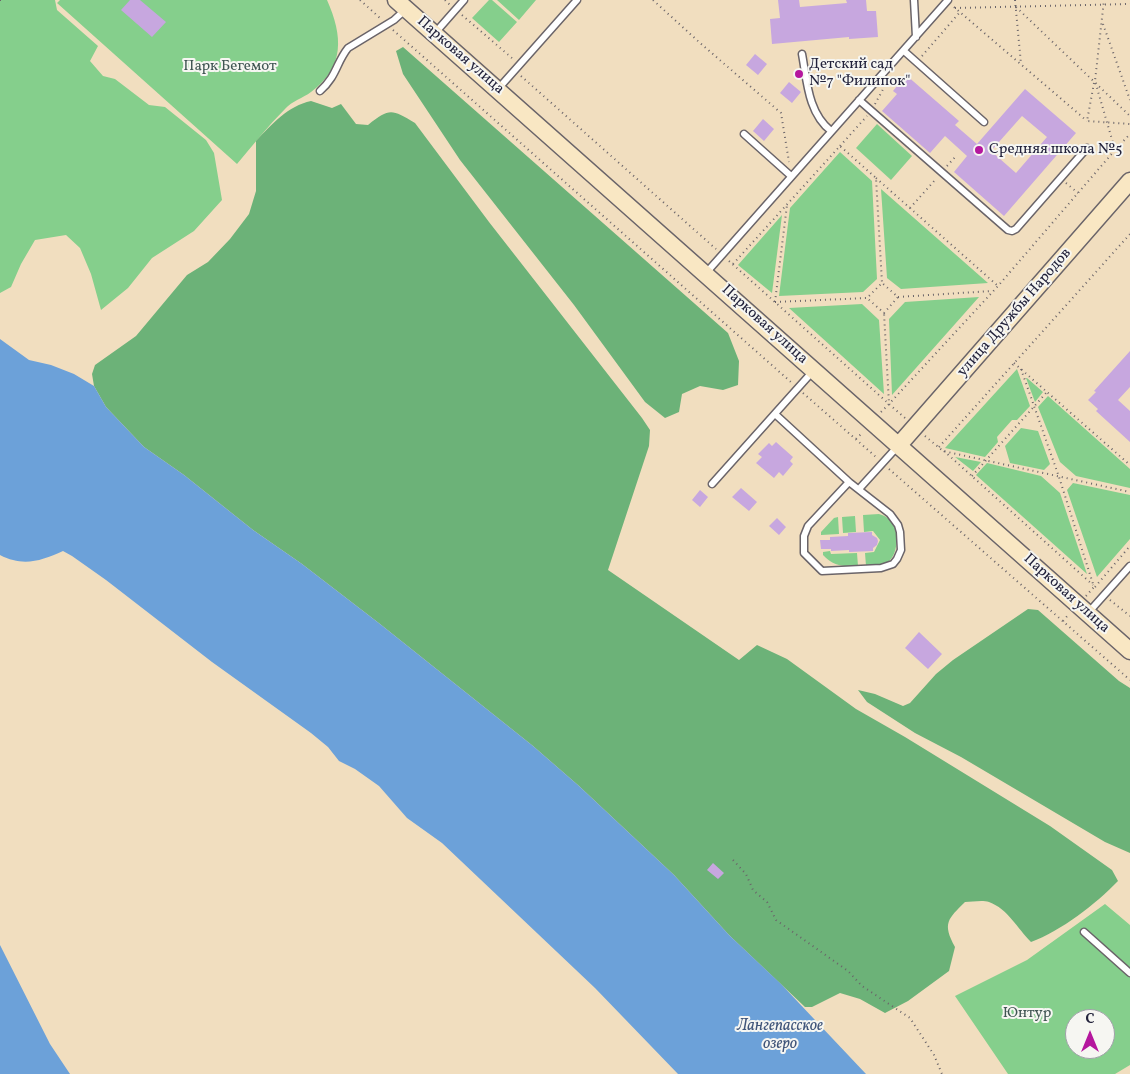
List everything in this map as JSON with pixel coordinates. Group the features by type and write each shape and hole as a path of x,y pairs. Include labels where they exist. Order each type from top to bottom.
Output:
{"street":[{"name":"Парковая улица","path":"401,4 1130,651"},
{"name":"улица Дружбы Народов","path":"899,444 1130,181"}],"lane":[{"path":"434,34 464,0"},
{"path":"498,90 577,0"},
{"path":"914,0 916,37"},
{"path":"706,273 948,1"},
{"path":"320,91 332,79 348,48 387,24 401,4"},
{"path":"904,51 984,122"},
{"path":"802,54 812,106 821,122 831,132"},
{"path":"859,100 1008,230 1012,231 1016,229 1087,148"},
{"path":"744,134 791,176"},
{"path":"712,484 815,370"},
{"path":"775,414 849,482 890,514 898,525 900,532 901,550 893,564 881,568 822,571 804,553 805,531 808,526 849,482"},
{"path":"859,489 899,444"},
{"path":"1088,614 1130,566"},
{"path":"1084,932 1130,972"}],"path":[{"path":"360,0 882,463 1130,680"},
{"path":"445,0 515,61 519,75 1094,586 1059,477 1021,369"},
{"path":"653,0 781,113 794,197"},
{"path":"1015,0 1021,64"},
{"path":"1086,121 1095,81 1104,0"},
{"path":"948,1 1086,121 1130,124"},
{"path":"955,8 1130,4"},
{"path":"1016,7 1130,116"},
{"path":"916,62 960,12"},
{"path":"1102,22 1130,100"},
{"path":"733,264 871,110 891,78"},
{"path":"1095,81 1115,150"},
{"path":"889,404 998,286 1130,134"},
{"path":"840,146 998,286"},
{"path":"1080,156 1115,150"},
{"path":"910,208 956,156"},
{"path":"876,178 882,283 898,297 992,291"},
{"path":"1060,179 1078,193"},
{"path":"775,302 787,205"},
{"path":"938,447 1130,234"},
{"path":"775,302 867,298 882,283"},
{"path":"889,404 884,313 898,297"},
{"path":"867,298 884,313"},
{"path":"1014,363 1130,465"},
{"path":"972,476 1048,392"},
{"path":"943,450 1130,492"},
{"path":"733,860 746,874 753,890 767,902 776,920 848,971 862,986 910,1018 934,1054 942,1074"}],"green space":[{"path":"0,0 55,0 57,10 98,46 90,61 103,76 115,79 149,105 165,107 206,140 214,153 222,200 194,231 152,258 128,288 101,310 91,274 80,248 66,235 35,240 21,264 11,287 0,293"},
{"name":"Парк Бегемот","path":"60,0 327,0 336,26 338,50 330,72 322,82 311,92 288,106 237,164 57,3"},
{"path":"489,0 492,0 517,22 499,42 472,18"},
{"path":"497,0 536,0 519,20"},
{"path":"403,47 728,333 739,361 738,385 723,390 700,386 682,394 679,412 665,418 645,402 574,305 460,160 403,74 396,51"},
{"path":"311,101 332,108 341,104 356,124 368,125 386,113 391,112 415,123 650,430 649,446 608,570 739,660 757,645 787,659 856,709 1050,826 1112,870 1118,881 1099,899 1066,924 1031,942 1007,914 996,905 986,901 965,902 954,913 949,922 949,932 955,947 949,971 908,1001 885,1013 860,999 840,993 812,1007 805,1007 729,935 674,875 579,786 533,746 302,564 253,530 184,475 144,447 106,407 94,386 92,374 95,365 136,336 187,275 208,262 230,239 249,214 256,191 256,141 274,122 288,111"},
{"path":"877,124 912,156 891,180 856,148"},
{"path":"840,152 872,181 877,279 863,292 779,296 790,208"},
{"path":"881,189 988,283 901,289 887,278"},
{"path":"782,215 772,293 738,265"},
{"path":"979,297 892,395 889,319 905,302"},
{"path":"862,304 879,320 884,394 789,308"},
{"path":"1017,369 1030,406 1017,420 1012,420 997,437 998,442 985,457 945,448"},
{"path":"1026,378 1043,392 1035,402"},
{"path":"1048,396 1130,469 1130,488 1076,476 1060,462 1038,407"},
{"path":"1021,428 1038,431 1050,464 1044,470 1010,463 1005,446"},
{"path":"955,457 981,462 973,471"},
{"path":"987,463 1041,476 1060,493 1087,574 976,475"},
{"path":"1073,483 1130,495 1130,539 1097,577 1067,490"},
{"path":"879,514 888,518 893,524 897,540 895,552 887,563 866,566 865,553 874,552 880,540 873,531 864,532 863,515"},
{"path":"855,516 856,532 843,533 842,517"},
{"path":"838,517 839,534 821,535 821,532 834,518"},
{"path":"830,551 831,554 857,553 858,566 843,566 831,562 823,555 823,552"},
{"path":"1028,609 1038,610 1119,681 1130,688 1130,853 1105,842 961,757 915,733 867,702 858,690 875,694 903,706 910,703 936,674 953,660"},
{"name":"Юнтур","path":"1105,904 1130,925 1130,1065 1115,1074 1008,1074 955,996 1027,960"}],"water":[{"name":"Лангепасское озеро","path":"0,339 29,360 51,365 74,374 94,386 106,407 144,447 184,475 253,530 302,564 533,746 579,786 674,875 729,935 781,984 866,1074 678,1074 595,988 442,843 407,818 379,786 355,769 339,761 328,747 311,733 212,662 72,556 63,551 47,558 24,562 8,559 0,555"},
{"path":"0,945 50,1044 70,1074 0,1074"}],"building":[{"path":"130,0 140,0 166,22 152,37 121,10"},
{"path":"778,0 799,0 800,7 847,3 846,0 866,0 867,11 876,11 878,37 849,39 849,37 772,44 770,19 780,18"},
{"path":"755,54 767,64 758,75 746,65"},
{"path":"906,75 959,121 955,125 977,144 1025,89 1076,133 1004,216 954,172 967,156 945,136 930,153 882,111 897,94 893,91","holes":["1022,116 1047,137 1016,173 991,151"]},
{"path":"789,82 801,92 792,103 780,93"},
{"path":"763,119 774,129 764,141 753,131"},
{"path":"1130,351 1130,387 1118,400 1130,411 1130,442 1096,411 1098,409 1088,400"},
{"path":"776,442 793,457 790,461 793,464 783,476 779,472 774,478 756,463 762,457 758,454 769,443 772,446"},
{"path":"741,488 757,502 749,511 732,497"},
{"path":"700,490 708,497 700,507 692,500"},
{"path":"777,518 786,527 779,535 769,526"},
{"path":"872,532 872,535 878,541 873,551 849,552 849,550 831,551 831,549 821,549 820,540 830,540 830,537 848,536 848,533"},
{"path":"919,632 942,654 928,669 905,648"},
{"path":"713,863 724,873 718,879 707,870"}],"place":[{"name":"Детский сад №7 \"Филипок\"","path":"799,74"},
{"name":"Средняя школа №5","path":"979,150"}]}
